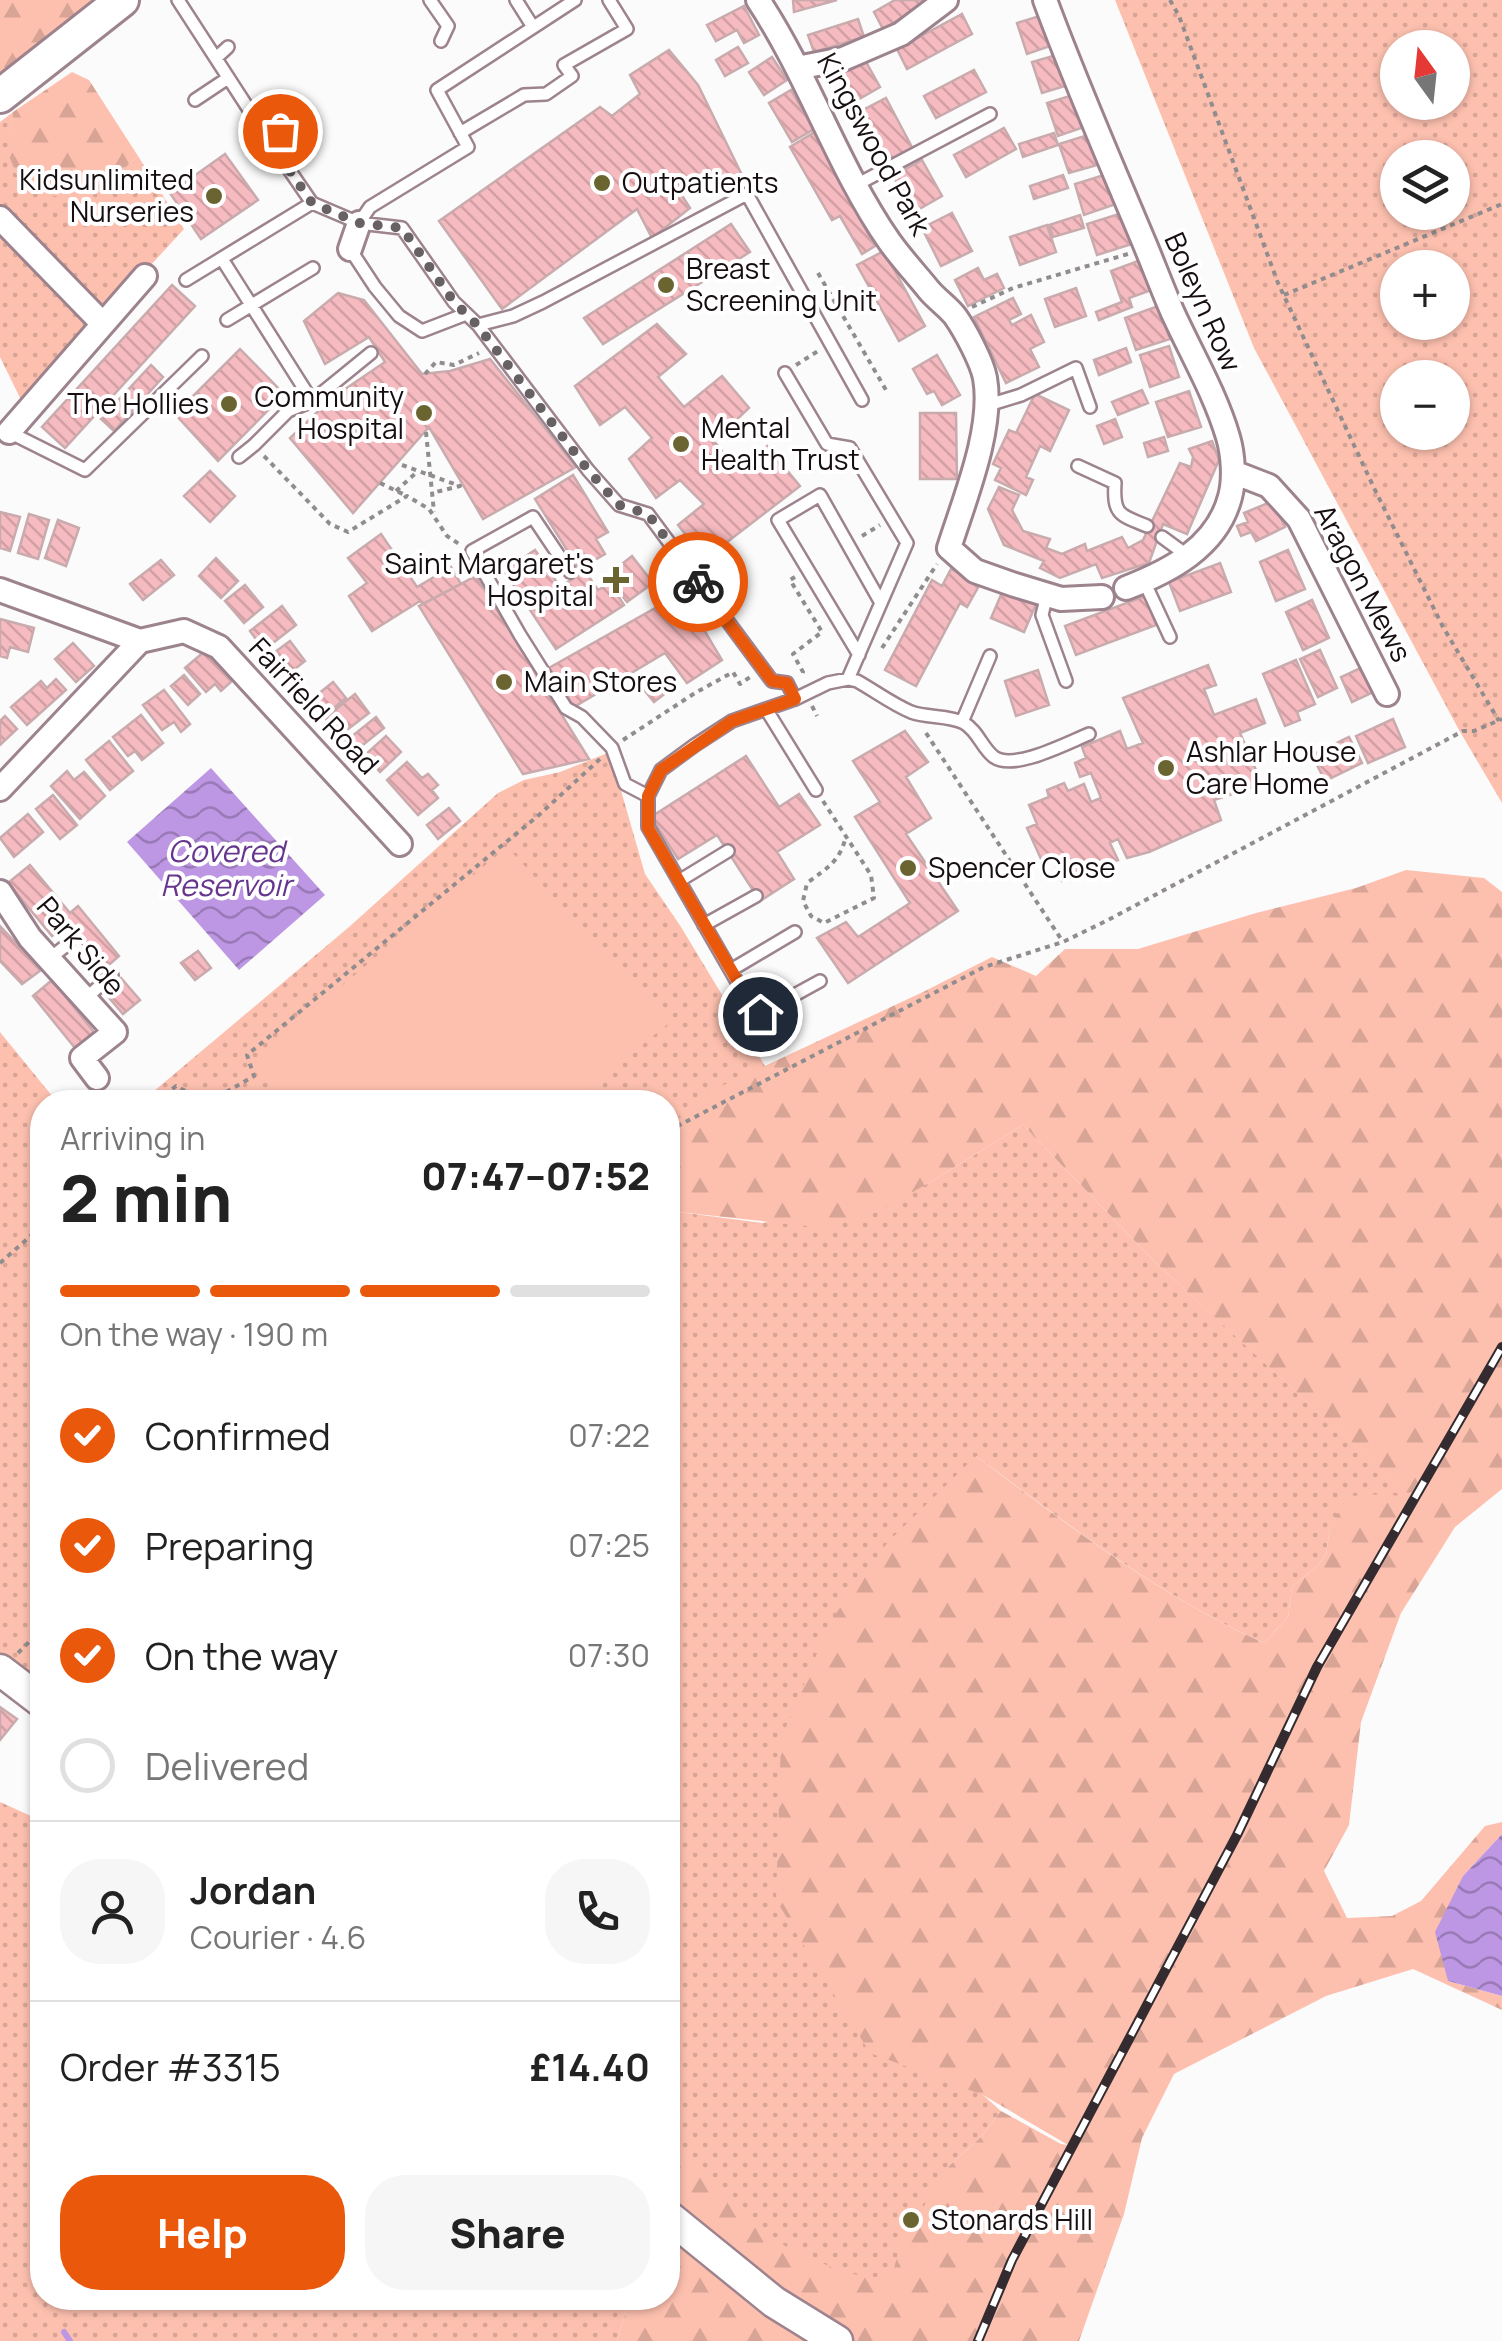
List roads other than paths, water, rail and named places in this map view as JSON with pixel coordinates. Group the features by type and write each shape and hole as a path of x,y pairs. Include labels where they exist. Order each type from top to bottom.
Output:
{"main road":[{"path":"0,96 122,0"}],"street":[{"name":"Kingswood Park","path":"758,0 891,244 954,316 984,376 986,406 975,466 948,548 974,571 1047,595"},
{"path":"797,68 843,59 900,34 946,0"},
{"name":"Boleyn Row","path":"1046,0 1113,171 1230,441 1231,496 1216,531 1188,556 1135,585"},
{"path":"0,218 102,323"},
{"path":"350,249 359,223"},
{"path":"9,432 145,276"},
{"name":"Aragon Mews","path":"1233,472 1269,486 1299,519 1387,694"},
{"name":"Fairfield Road","path":"0,590 140,641 184,632 219,647 400,844"},
{"path":"1047,595 1061,599 1102,597"},
{"path":"0,789 140,641"},
{"name":"Park Side","path":"0,892 30,938 115,1032 82,1058 97,1078"},
{"path":"0,1670 30,1693"},
{"path":"680,2226 774,2302 837,2341"}],"lane":[{"path":"178,0 312,203 359,223 402,228 454,302 478,326 588,470 619,505 648,514 762,669 772,681 787,683 800,697"},
{"path":"430,0 448,26 441,40"},
{"path":"516,0 533,28"},
{"path":"359,223 370,206 468,147 436,90 575,0"},
{"path":"460,133 524,95 546,94 572,76 564,65 628,29 610,0"},
{"path":"216,58 228,47"},
{"path":"195,100 228,78"},
{"path":"856,185 990,114"},
{"path":"268,139 280,131"},
{"path":"478,326 543,302 747,194 862,400"},
{"path":"186,280 312,203"},
{"path":"350,249 399,316 422,330 466,314"},
{"path":"222,258 312,401"},
{"path":"227,320 313,268"},
{"path":"240,456 288,411 312,401 371,354"},
{"path":"9,432 85,470 202,356"},
{"path":"986,406 1022,396 1076,368 1090,407"},
{"path":"785,373 827,444 850,448 908,543 848,679"},
{"path":"1078,466 1115,483 1114,505 1123,516 1146,526"},
{"path":"859,654 778,520 820,495 881,603"},
{"path":"570,572 533,517 472,550 566,708 582,717 612,748 626,784 648,796"},
{"path":"1162,537 1188,556"},
{"path":"1135,585 1170,638"},
{"path":"1047,595 1042,615 1066,681"},
{"path":"962,722 990,656"},
{"path":"820,981 760,1014 748,999 648,828 648,796 661,770 732,721 848,679 912,712 962,722 973,730 989,759 1020,761 1054,744 1089,734"},
{"path":"766,709 816,790"},
{"path":"679,881 728,851"},
{"path":"704,925 756,896"},
{"path":"731,970 795,932"},
{"path":"50,960 68,944"},
{"path":"85,999 112,975"}],"water":[{"name":"Covered Reservoir","path":"211,768 325,895 239,970 127,842"},
{"path":"1502,1834 1502,1996 1448,1981 1435,1932 1463,1876"}],"waterway":[{"path":"64,2332 70,2341"}],"railway":[{"path":"978,2341 1012,2260 1237,1835 1317,1667 1502,1347"}],"place":[{"name":"Outpatients","path":"602,183"},
{"name":"Kidsunlimited Nurseries","path":"214,196"},
{"name":"Breast Screening Unit","path":"666,285"},
{"name":"The Hollies","path":"229,404"},
{"name":"Community Hospital","path":"424,413"},
{"name":"Mental Health Trust","path":"681,444"},
{"name":"Saint Margaret's Hospital","path":"616,580"},
{"name":"Main Stores","path":"504,682"},
{"name":"Ashlar House Care Home","path":"1166,768"},
{"name":"Spencer Close","path":"908,868"},
{"name":"Stonards Hill","path":"911,2220"}]}
